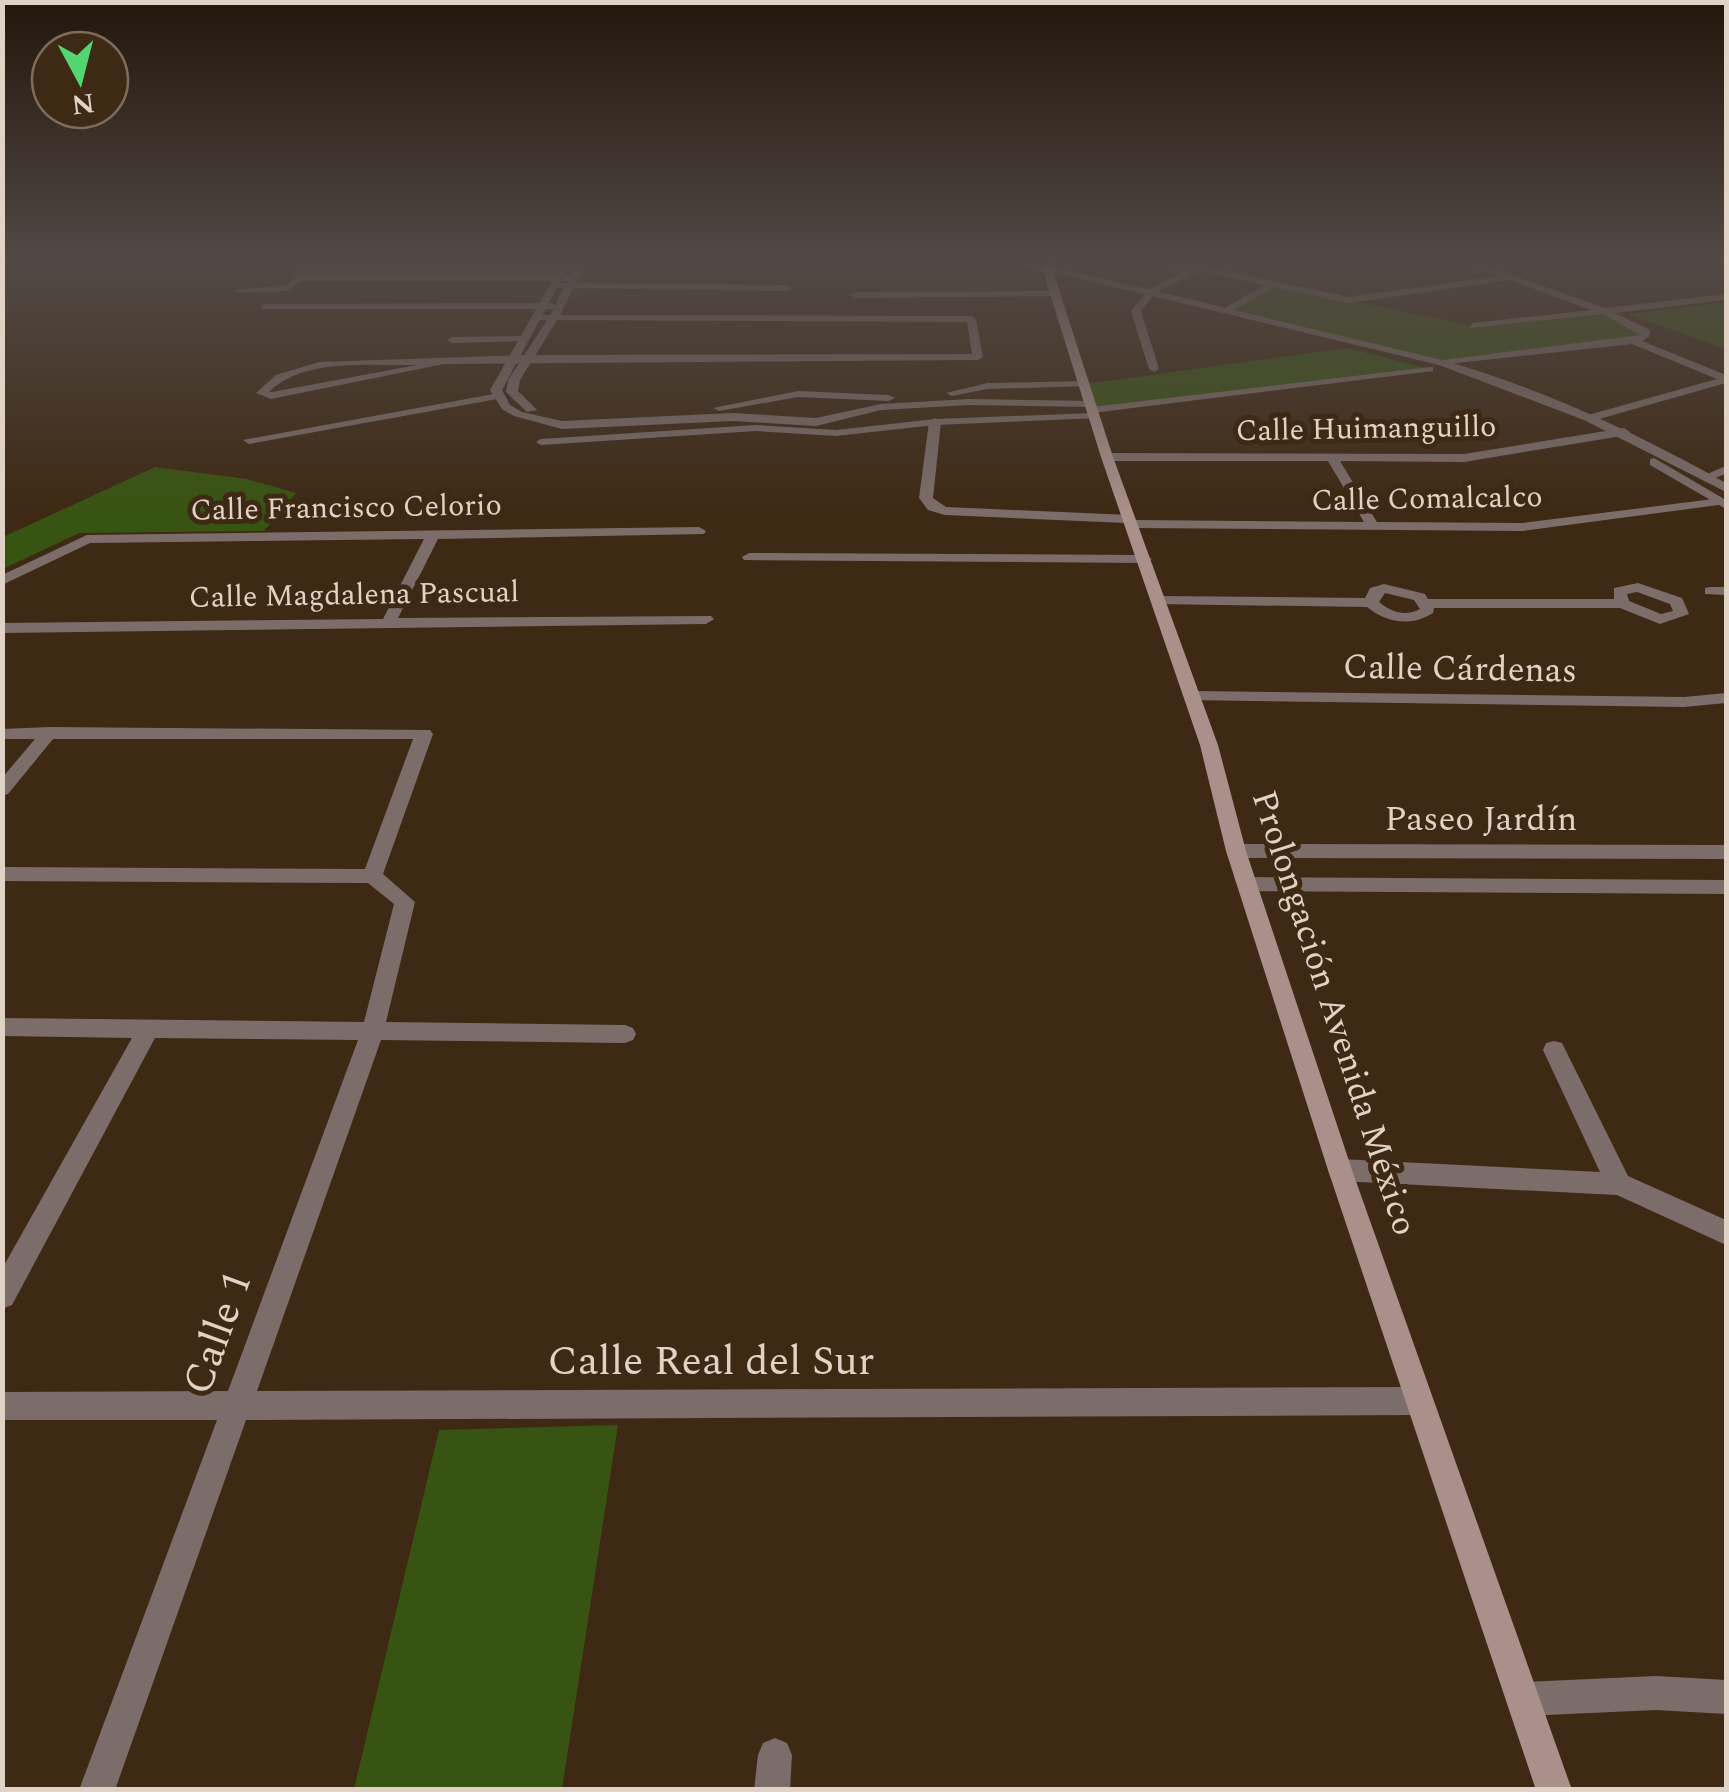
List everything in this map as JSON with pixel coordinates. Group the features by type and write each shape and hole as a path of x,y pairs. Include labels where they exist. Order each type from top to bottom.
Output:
{"main road":[{"name":"Prolongación Avenida México","path":"1073,346 1107,456 1192,696 1236,850 1340,1170 1554,1790"}],"street":[{"path":"523,346 512,392 533,412 563,416 723,408 798,394 881,398 988,386 1084,384"},
{"path":"529,346 500,379 499,396 518,414 562,425 733,417 816,422 898,406 970,402 1092,410"},
{"path":"439,364 319,366 287,374 266,385 262,393 271,396 439,364 522,355 977,354 976,346"},
{"path":"1147,346 1154,369"},
{"path":"1354,346 1554,400 1706,476 1725,498"},
{"path":"1358,346 1392,355"},
{"path":"1436,366 1596,346"},
{"path":"1643,346 1726,379"},
{"path":"1436,366 1607,436 1725,498"},
{"path":"1592,417 1726,379"},
{"path":"249,440 499,396"},
{"name":"Calle Comalcalco","path":"934,422 926,498 933,507 945,511 1131,522 1523,527 1725,498"},
{"name":"Calle Huimanguillo","path":"1107,456 1464,458 1624,432"},
{"path":"1332,458 1373,526"},
{"path":"1706,476 1726,470"},
{"name":"Calle Francisco Celorio","path":"2,581 87,539 699,531"},
{"path":"388,621 433,534"},
{"path":"749,557 1144,559"},
{"path":"1371,603 1375,591 1396,588 1426,603 1622,604"},
{"path":"1158,600 1371,603 1388,615 1414,618 1423,615 1426,603"},
{"name":"Calle Magdalena Pascual","path":"6,631 388,621 706,619"},
{"name":"Calle Cárdenas","path":"1192,696 1684,702 1726,698"},
{"path":"2,790 50,732"},
{"path":"2,734 424,734 372,876 2,874"},
{"name":"Paseo Jardín","path":"1236,850 1726,852"},
{"path":"1473,851 1488,886"},
{"path":"1572,852 1593,887"},
{"path":"1693,853 1723,887"},
{"name":"Calle 1","path":"97,1790 373,1031 405,902 372,876"},
{"name":"Paseo Jardín","path":"1248,884 1723,887"},
{"path":"2,1027 625,1034"},
{"path":"2,1296 148,1029"},
{"path":"1554,1050 1619,1184"},
{"path":"1340,1170 1619,1184 1726,1232"},
{"name":"Calle Real del Sur","path":"2,1406 1419,1401"},
{"path":"1524,1699 1656,1693 1726,1697"}],"lane":[{"path":"541,442 756,428 836,432 1092,410 1436,366"}],"green space":[{"path":"1372,346 1577,346 1442,363"},
{"path":"1347,348 1430,369 1092,410 1085,384"},
{"path":"155,467 247,479 296,493 264,531 79,533 3,569 3,537"},
{"path":"618,1425 562,1789 354,1789 439,1430"}]}
